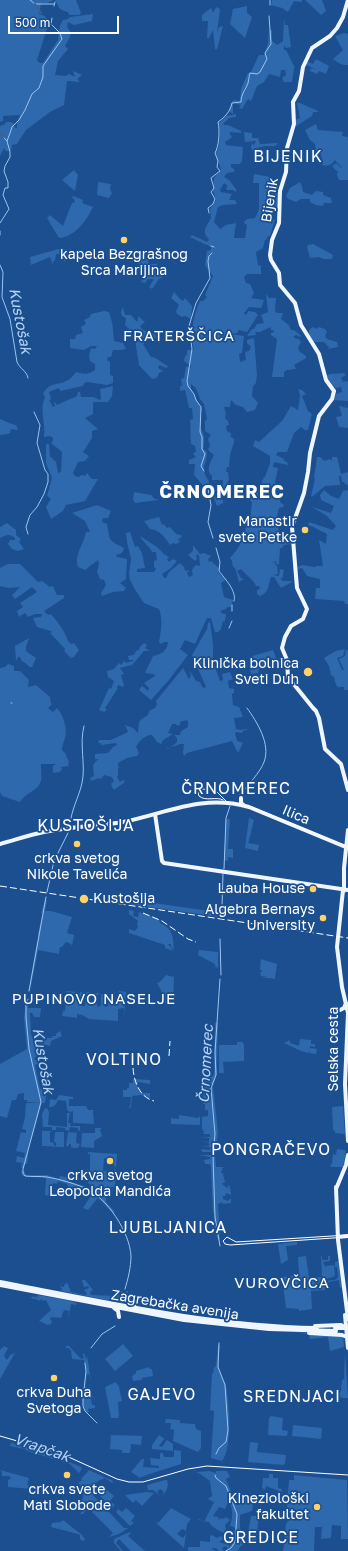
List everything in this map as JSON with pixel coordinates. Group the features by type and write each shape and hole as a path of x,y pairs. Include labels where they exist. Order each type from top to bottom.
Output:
{"main road":[{"name":"Bijenik","path":"348,0 344,17 337,28 330,36 314,46 306,58 303,67 299,89 293,102 294,124 287,148 286,172 280,191 279,223 272,240 270,255 271,260 279,273 280,285 295,303 301,325 319,354 326,380 333,389 333,397 318,419 310,453 304,494 292,527 297,588 307,609 303,619 293,624 289,629 282,648 287,660 288,677 319,716 325,749 341,764 348,790"},
{"path":"241,798 241,803 245,806"},
{"name":"Ilica","path":"0,844 42,832 121,822 184,805 221,802 245,806 347,848"},
{"path":"155,814 162,861 164,863 346,890"},
{"name":"Selska cesta","path":"348,830 344,868 346,890 341,906 337,947 341,982 348,1014 346,1064 348,1142"},
{"path":"340,1010 344,1008 346,1003"},
{"path":"348,1155 346,1165 336,1188 338,1237 346,1306 348,1348"},
{"path":"338,1237 348,1236"},
{"name":"Zagrebačka avenija","path":"0,1282 137,1308 217,1321 347,1330"},
{"name":"Zagrebačka avenija","path":"0,1285 184,1320 242,1327 293,1330 336,1329"},
{"path":"128,1299 130,1304 137,1308"},
{"path":"112,1307 118,1311 119,1317"},
{"path":"298,1327 341,1324 347,1320"},
{"path":"341,1324 347,1330"},
{"path":"293,1330 342,1335 347,1330"}],"shaded area":[{"path":"0,0 54,0 47,3 41,3 39,14 45,16 48,25 37,60 39,63 43,63 58,40 60,25 63,20 70,17 93,14 92,21 74,25 68,22 67,27 70,31 70,37 65,46 68,49 58,61 55,75 66,76 69,74 75,77 73,71 82,75 77,79 80,82 67,81 64,105 50,112 26,130 17,144 12,145 11,151 6,151 4,148 0,156 0,126 6,122 11,122 14,124 15,128 17,128 20,115 3,116 3,121 0,122"},
{"path":"55,0 76,0 81,13 79,15 69,15 68,12 59,8"},
{"path":"272,0 302,0 302,2 294,1 288,12 282,8 271,5"},
{"path":"305,0 322,0 326,11 321,15"},
{"path":"247,6 247,13 252,17 245,38 230,24 233,9"},
{"path":"216,7 220,9 217,33 219,27 223,26 217,49 215,49 213,30 209,38 207,38 208,21 202,21 202,15 211,8 213,13"},
{"path":"284,18 285,25 288,25 291,47 286,48 284,45 284,50 286,50 295,68 292,82 284,82 282,78 286,75 285,70 281,70 280,77 269,74 264,82 257,86 251,101 248,99 242,109 239,108 241,105 233,103 233,114 229,111 231,103 234,100 240,100 241,89 248,73 251,72 259,55 264,55 268,43 269,30 272,30 272,41 277,45 283,41"},
{"path":"344,33 348,34 348,65 342,64 333,59 343,50 335,36"},
{"path":"316,59 329,66 326,74 319,71 317,74 310,71 311,68 317,70 305,64 306,61 313,64"},
{"path":"297,103 318,112 313,112 312,116 295,127 296,120 300,118"},
{"path":"236,114 236,117 229,118 223,124 241,131 241,133 230,132 230,135 232,136 231,138 225,142 226,145 243,147 242,161 240,164 231,164 231,167 235,170 234,172 227,173 224,177 229,180 236,189 236,192 233,190 227,190 226,188 228,186 224,183 220,190 221,192 232,194 229,200 235,200 237,204 218,207 214,222 220,229 226,225 236,223 234,238 245,238 247,225 244,223 245,220 255,218 259,209 259,183 253,183 254,174 271,177 269,184 278,192 278,209 267,208 264,213 275,220 270,236 268,236 265,240 263,248 256,252 258,265 261,266 261,274 247,274 244,277 246,283 250,284 254,293 251,298 264,300 261,308 249,307 244,313 245,315 248,311 255,312 258,315 247,332 239,330 237,333 230,334 244,336 242,353 239,354 240,362 246,360 245,352 249,351 251,347 247,343 247,340 254,338 257,375 256,383 253,386 252,396 258,403 255,410 247,412 243,407 236,405 231,400 230,407 224,407 226,413 225,418 229,425 226,426 227,431 232,434 230,436 234,439 234,442 230,455 229,466 231,467 227,467 226,472 228,472 229,480 227,482 229,484 218,498 223,500 223,503 217,506 213,496 219,495 219,491 222,490 223,480 212,480 212,476 209,471 209,466 214,455 208,450 210,445 208,439 211,435 205,431 205,421 207,419 204,404 200,399 196,388 191,384 191,389 202,410 200,414 200,428 204,438 203,449 207,452 204,473 209,481 205,488 194,475 195,464 189,464 189,460 196,457 193,453 196,452 195,446 191,444 190,420 193,419 192,408 189,408 185,390 180,391 180,386 182,386 181,379 184,378 186,367 187,366 190,368 191,366 184,361 185,356 187,355 187,350 194,350 192,331 196,313 200,301 203,301 207,297 205,295 213,276 205,265 207,251 211,250 211,247 190,237 192,235 207,242 209,240 205,234 205,229 211,218 210,209 216,200 213,191 214,178 221,170 216,153 220,138 219,123 226,116"},
{"path":"316,124 318,130 343,132 342,136 348,137 348,180 339,180 337,175 338,172 332,166 336,163 342,168 335,160 329,165 322,165 323,162 320,152 316,152 315,144 310,140 305,130"},
{"path":"244,132 252,133 252,138 258,138 260,144 278,143 275,146 257,148 259,150 256,152 256,159 254,159 254,153 251,148 252,143 254,145 256,141 245,142"},
{"path":"74,170 78,174 75,191 62,180"},
{"path":"98,182 111,184 110,189 112,193 109,198 97,195"},
{"path":"300,182 303,192 312,195 316,191 323,192 323,195 331,198 332,203 324,203 323,206 310,202 310,199 301,199 296,202 288,199 286,196 290,188"},
{"path":"73,196 83,200 82,203 93,207 80,227 70,235 59,238 47,218 50,215 63,226 72,203 74,203 75,200 72,198"},
{"path":"313,244 333,255 332,259 323,259 319,257 310,258 307,247 308,245"},
{"path":"62,248 72,252 65,262 60,254 56,254 55,260 51,265 52,262 50,257 31,265 30,257"},
{"path":"131,253 142,259 149,260 148,264 157,264 159,271 164,272 162,278 159,279 152,289 149,287 154,279 148,279 145,283 141,282 144,275 142,272 144,266 133,261 130,256"},
{"path":"174,292 183,301 185,298 192,306 191,319 177,314 176,311 179,305 171,298"},
{"path":"266,294 269,298 276,298 275,311 277,313 283,313 281,319 289,325 291,330 294,330 301,336 299,337 297,335 294,336 294,338 299,339 301,342 298,348 300,352 306,356 306,358 294,365 296,369 287,370 284,372 284,377 272,377 277,339 271,335 271,333 274,332 271,330 271,327 260,332 255,332 256,335 247,336 257,324 264,323 261,315 268,312"},
{"path":"123,307 125,315 131,315 136,321 138,321 138,316 145,322 140,326 143,330 156,336 151,340 145,337 142,341 145,343 143,344 151,357 168,366 167,368 159,365 158,368 163,371 155,378 152,379 139,365 134,333 136,332 131,329 131,331 125,325 126,318 122,316 121,312"},
{"path":"104,311 109,312 113,326 114,341 123,343 126,349 113,350 111,357 108,357 107,360 110,362 110,375 113,376 113,383 107,385 87,382 84,383 83,386 60,391 59,388 49,392 51,399 49,400 53,407 55,406 55,402 57,405 77,396 78,392 80,392 81,397 94,397 99,400 101,399 100,389 113,386 112,396 108,402 93,402 93,414 85,418 98,429 92,431 92,438 83,452 89,456 85,461 78,462 73,473 78,477 82,475 85,476 87,473 92,479 98,479 85,501 66,505 63,511 51,519 46,507 51,499 47,496 52,478 46,463 46,444 49,444 50,457 56,462 58,473 61,472 62,452 51,443 53,438 50,436 44,437 43,402 45,397 43,394 51,385 68,380 76,372 86,374 95,370 95,364 90,361 89,356 91,348 95,349 97,346 91,346 84,350 70,348 70,339 75,339 76,335 83,333 81,327 86,324 84,320 90,317 91,314"},
{"path":"313,327 317,329 319,327 325,329 327,332 325,336 327,339 337,342 338,347 328,349 329,347 324,342 314,342 309,335 309,330"},
{"path":"344,373 346,375 341,378 343,381 341,382 348,381 348,401 333,400 336,394 342,392 341,387 336,388 326,376 330,374"},
{"path":"298,389 302,390 306,394 302,396 308,411 312,414 308,430 301,427 294,433 287,452 278,452 276,455 284,459 288,465 274,462 273,467 278,468 275,482 278,489 277,492 280,496 280,502 284,505 283,507 279,508 276,519 279,533 290,536 291,544 284,545 280,548 279,564 277,565 278,574 273,575 279,576 280,569 284,570 282,579 280,578 282,581 292,582 281,588 274,577 271,577 266,592 260,596 257,594 257,590 260,589 259,586 256,586 241,569 237,571 241,578 244,579 239,582 230,558 234,554 243,537 247,522 250,521 252,502 250,501 253,492 256,493 259,484 261,484 265,477 270,463 270,456 253,446 255,440 259,442 282,421 291,406 298,410 300,395"},
{"path":"339,406 348,408 348,428 339,427 336,417 342,416"},
{"path":"0,419 16,425 18,430 11,429 10,433 0,435"},
{"path":"317,457 320,457 324,461 330,459 332,461 332,457 337,457 341,474 348,472 348,485 342,482 341,476 339,476 340,485 325,486 312,497"},
{"path":"324,490 331,496 339,499 343,491 348,490 348,604 345,604 344,601 315,599 316,588 320,588 320,579 307,576 302,568 298,569 298,567 302,565 315,567 323,566 319,540 326,544 327,534 308,525 309,522 333,530 336,526 327,516 312,507 331,513 334,506 321,500 320,495"},
{"path":"134,492 151,495 158,500 135,503 133,499"},
{"path":"97,505 111,511 108,518 103,518 102,522 107,524 112,541 124,548 122,553 116,555 117,557 127,559 126,579 120,583 126,588 124,591 113,592 102,596 101,593 106,585 104,580 100,579 97,572 99,564 98,560 85,570 78,567 78,553 86,532 90,532 85,521 72,513"},
{"path":"159,517 162,525 164,524 167,528 170,527 176,534 181,535 182,537 178,539 180,542 170,545 162,535 157,531 150,529 144,521"},
{"path":"7,523 16,530 16,535 21,539 19,542 24,549 18,551 12,549 8,544 10,540 15,540 15,538 11,535 6,535 0,538 0,527"},
{"path":"130,532 135,547 138,546 142,553 145,568 137,569 137,572 154,572 156,569 154,567 154,561 157,560 156,552 152,552 140,536 169,557 167,559 169,562 173,559 177,561 171,568 162,574 164,578 166,578 169,572 180,563 186,571 189,571 187,573 189,577 193,575 192,571 196,565 200,566 198,554 195,561 188,555 193,551 193,545 200,554 204,553 211,556 208,559 209,562 211,561 219,568 218,572 226,580 221,583 224,597 233,600 231,607 227,607 226,609 220,611 223,614 226,614 225,621 223,621 221,629 218,632 215,632 211,618 207,618 195,644 185,640 180,649 188,655 151,700 139,690 142,686 148,691 149,688 144,683 155,676 154,674 145,673 153,656 164,652 168,642 161,644 159,642 161,621 159,609 144,603 130,580 129,573 131,559 126,533"},
{"path":"8,564 20,564 38,582 42,581 50,587 53,586 57,595 64,595 64,598 44,611 48,615 51,614 63,630 68,641 71,644 74,643 79,650 74,657 71,658 64,651 65,649 50,633 52,632 51,631 37,627 33,618 41,617 42,614 35,614 28,617 25,613 19,617 17,611 23,607 20,603 37,592 32,587 15,599 12,595 20,587 9,588 0,586 0,568"},
{"path":"210,622 213,645 213,662 220,681 223,680 222,674 230,672 233,679 228,681 229,688 234,689 234,693 232,694 233,705 239,707 243,717 234,718 236,729 247,729 242,733 235,733 237,741 243,743 238,753 232,741 187,753 184,756 184,744 170,748 177,742 177,738 174,735 180,735 181,731 188,727 187,720 180,722 180,725 177,726 176,724 172,724 168,733 173,734 163,740 161,744 157,742 152,735 145,737 136,747 139,753 137,756 127,758 118,763 118,766 120,767 118,768 117,777 120,782 123,780 125,782 114,790 111,783 114,782 112,777 104,775 101,779 99,778 91,781 90,778 94,776 93,765 98,759 95,759 95,754 108,753 117,745 116,743 101,745 101,743 98,743 99,740 111,740 128,732 125,725 133,728 138,733 140,721 148,715 149,711 155,708 157,704 156,701 183,668 189,679 191,676 190,671 196,681 200,682 203,688 206,687 192,655 207,629 208,623"},
{"path":"29,638 26,651 36,658 32,667 21,660 20,657 18,657 16,661 15,646"},
{"path":"144,643 147,645 145,648 150,651 144,651 132,665 120,668 124,674 121,675 124,685 123,687 118,685 118,688 105,708 107,710 104,712 99,710 109,688 111,689 114,681 108,677 107,671 114,669 119,663 121,665 124,661 127,663 131,661 133,662 133,660 129,660 128,656 134,655"},
{"path":"345,649 343,656 337,658 342,670 344,670 339,659 345,656 346,649 348,651 348,690 344,690 344,687 339,688 336,685 334,677 331,675 329,666 324,658 336,651"},
{"path":"273,650 277,660 272,661 272,667 259,667 258,673 251,674 250,669 257,668 256,665 258,664 257,661 252,662 249,657"},
{"path":"8,664 14,666 14,671 20,671 29,680 28,687 36,685 50,697 51,704 53,703 48,708 53,712 57,708 59,711 63,718 66,730 62,750 69,762 69,766 61,767 62,769 60,772 53,773 53,766 56,764 41,764 41,781 34,790 25,796 20,802 2,796 0,792 0,668 5,667"},
{"path":"249,818 254,820 248,843 259,845 258,851 245,848"},
{"path":"226,819 230,819 228,849 233,849 233,858 228,857 228,861 224,860"},
{"path":"45,900 47,900 45,911 51,911 72,917 67,933 74,935 72,946 66,942 62,947 60,947 59,954 38,950 29,991 43,913 41,913"},
{"path":"132,900 217,912 222,914 222,917 256,922 128,904"},
{"path":"129,910 134,911 133,916 138,917 139,912 159,919 160,923 168,928 172,934 174,950 171,947 171,944 168,944 173,951 165,948 165,945 129,933 129,929 135,931 138,927 138,921 129,914"},
{"path":"199,950 218,952 218,968 215,964 198,955"},
{"path":"261,959 277,964 276,979 260,977 268,977 261,976"},
{"path":"166,975 174,977 173,1004 164,1003 165,998 157,983 160,982"},
{"path":"66,991 78,992 78,996 77,993 75,993 74,996 70,997 78,998 80,992 85,993 82,993 82,1006 85,1006 86,992 93,993 90,994 90,1006 93,1004 94,993 100,993 98,994 97,1006 99,1007 101,1005 101,994 108,993 106,994 105,1007 107,1007 110,993 115,992 114,1004 116,1005 119,991 126,992 124,1016 124,1008 118,1009 118,1021 89,1019 77,1014 77,1018 62,1016 63,1011 65,1011"},
{"path":"26,1001 29,1002 28,1008 41,1008 40,1017 34,1017 32,1013 30,1013 31,1035 33,1040 52,1038 52,1036 56,1036 56,1034 60,1031 62,1036 51,1041 50,1046 46,1045 34,1051 37,1056 34,1058 35,1060 38,1060 38,1064 35,1065 40,1089 47,1089 45,1103 42,1103 29,1148 27,1164 25,1164 24,1168 21,1168 22,1163 16,1162 17,1156 24,1158 25,1153 16,1151 21,1132 26,1133 26,1130 22,1129 26,1103 41,1103 27,1102 27,1100 24,1100 24,1093 18,1094 16,1100 12,1100 7,1118 0,1116 0,1064 27,1049 24,1019"},
{"path":"215,1023 218,1023 217,1073 213,1086 218,1132 216,1152 202,1152 201,1149 210,1150 210,1147 201,1146 209,1146 209,1143 201,1141 209,1142 209,1138 201,1137 210,1137 210,1134 204,1134 203,1132 206,1132 203,1131 202,1128 202,1117 208,1116 208,1110 205,1110 205,1104 203,1104 204,1076 212,1077 214,1074"},
{"path":"300,1039 311,1040 311,1044 315,1044 315,1047 310,1046 310,1048 317,1049 316,1054 310,1053 310,1051 309,1053 302,1051 284,1043 290,1040 290,1043 299,1046"},
{"path":"237,1042 243,1042 244,1044 244,1061 223,1062 224,1073 219,1073 219,1045 237,1045"},
{"path":"133,1079 150,1080 150,1084 138,1082 137,1087 141,1093 150,1093 150,1098 141,1095 132,1096 131,1108 127,1107 130,1107 131,1097 123,1097 123,1090 127,1090 127,1088 129,1088 129,1083 133,1083"},
{"path":"59,1095 73,1097 73,1099 69,1099 69,1106 86,1106 88,1110 93,1110 94,1124 73,1123 73,1111 70,1112 67,1110 66,1101 58,1100 55,1105 49,1107 50,1099 56,1100"},
{"path":"343,1106 345,1134 335,1133 333,1130 332,1107"},
{"path":"45,1108 48,1109 49,1113 48,1125 67,1127 67,1113 70,1113 68,1123 71,1123 70,1126 80,1126 80,1130 78,1131 78,1128 70,1127 69,1131 65,1130 65,1128 56,1127 56,1130 52,1130 52,1127 43,1127 43,1129 42,1114"},
{"path":"179,1115 198,1118 200,1116 200,1125 171,1124 171,1118 179,1119"},
{"path":"95,1128 102,1128 100,1130 102,1136 94,1141 94,1148 81,1147 82,1133 95,1133"},
{"path":"42,1131 53,1131 50,1132 50,1142 54,1143 54,1146 56,1146 56,1142 54,1142 55,1132 64,1132 64,1147 69,1148 42,1146"},
{"path":"68,1132 79,1133 77,1133 76,1143 80,1144 78,1148 71,1147 71,1144 66,1146"},
{"path":"337,1149 346,1151 343,1167 330,1167 332,1164 333,1154 336,1155"},
{"path":"88,1152 117,1154 116,1167 114,1167 114,1157 108,1156 108,1159 104,1158 103,1171 106,1171 107,1166 106,1174 113,1175 114,1169 116,1170 115,1187 111,1187 111,1189 114,1190 104,1191 105,1195 107,1195 106,1202 115,1212 113,1213 98,1198 88,1210 83,1208 92,1194 79,1188 75,1196 70,1193 72,1188 68,1187 67,1184 58,1181 57,1184 53,1183 50,1196 45,1195 46,1178 22,1176 21,1171 24,1171 26,1175 47,1175 59,1179 60,1176 70,1178 71,1172 77,1173 77,1178 71,1178 71,1182 90,1188 91,1185 88,1183 88,1178 90,1177 90,1174 87,1173 88,1167 88,1172 90,1172 90,1154 88,1154"},
{"path":"199,1155 211,1155 212,1159 212,1155 215,1155 216,1167 226,1167 221,1168 223,1169 221,1172 225,1182 222,1184 227,1188 229,1185 230,1186 227,1190 230,1187 231,1195 226,1193 225,1196 223,1196 223,1199 228,1201 231,1198 231,1203 222,1204 223,1202 218,1204 220,1239 218,1240 214,1227 211,1167 210,1164 205,1164 204,1160 210,1159 210,1157"},
{"path":"297,1242 297,1245 286,1246 288,1260 281,1264 278,1244"},
{"path":"306,1256 309,1278 322,1277 321,1256 322,1260 328,1260 328,1256 330,1256 330,1261 323,1262 326,1268 326,1266 334,1265 335,1275 325,1279 325,1281 335,1280 338,1277 335,1262 339,1261 342,1287 340,1288 339,1280 324,1283 325,1290 311,1291 312,1309 299,1311 299,1309 286,1308 282,1277 295,1276 295,1274 299,1273 298,1257"},
{"path":"82,1280 85,1280 93,1290 90,1292 91,1295 116,1296 116,1291 122,1291 124,1298 126,1297 122,1303 61,1291 62,1289 60,1286 64,1287 64,1284 65,1285 67,1282 71,1292 86,1295 87,1294 84,1290 89,1288 88,1286 84,1287"},
{"path":"37,1295 38,1299 38,1295 77,1303 76,1305 71,1304 68,1320 69,1311 64,1310 61,1318 51,1317 51,1324 48,1325 39,1321 51,1310 46,1300 43,1301 42,1299 38,1301 30,1298 34,1296 35,1298"},
{"path":"292,1332 343,1336 344,1347 330,1351 328,1337 310,1339 309,1335 322,1336"},
{"path":"123,1344 133,1356 115,1371 105,1359"},
{"path":"218,1344 220,1346 219,1368 226,1385 229,1413 228,1446 222,1461 211,1458 214,1411 210,1410 212,1374 214,1371 213,1369 216,1366"},
{"path":"4,1346 8,1348 4,1356 7,1360 10,1355 15,1353 0,1379 0,1350"},
{"path":"66,1346 69,1346 80,1358 83,1359 84,1356 82,1354 85,1354 86,1361 87,1355 91,1381 89,1374 87,1375 85,1387 89,1387 93,1397 91,1399 92,1405 95,1405 95,1408 88,1409 89,1412 87,1413 83,1403 86,1376 84,1360 72,1359 71,1351 69,1348 66,1348"},
{"path":"345,1352 348,1398 342,1398 340,1397 340,1392 342,1380 344,1379"},
{"path":"149,1367 152,1369 153,1376 142,1378 142,1380 133,1381 132,1376 136,1373 136,1371"},
{"path":"116,1382 119,1387 122,1401 118,1402 119,1417 111,1418 105,1387"},
{"path":"271,1416 283,1418 282,1430 288,1431 287,1436 268,1435 269,1418"},
{"path":"166,1419 180,1420 180,1423 195,1424 196,1429 201,1431 201,1448 198,1452 173,1441 174,1430 170,1429 171,1423 165,1423"},
{"path":"293,1425 322,1428 321,1439 292,1436"},
{"path":"111,1435 142,1436 141,1445 131,1444 130,1453 122,1453 122,1450 110,1449"},
{"path":"159,1435 166,1440 164,1439 159,1446 162,1447 167,1440 173,1444 173,1451 152,1449 152,1445"},
{"path":"250,1442 258,1443 257,1452 286,1455 285,1464 248,1462"},
{"path":"11,1443 53,1455 81,1467 82,1469 79,1473 70,1464 10,1446"},
{"path":"174,1450 181,1451 181,1464 140,1477 160,1473 138,1478 139,1477 131,1472 142,1459 144,1459 143,1467 159,1468 159,1466 151,1465 150,1458 160,1459 160,1453 163,1453 164,1457 174,1457"},
{"path":"0,1470 29,1478 27,1485 34,1487 32,1489 8,1487 8,1480 12,1478 10,1478 10,1476 2,1476 2,1472"},
{"path":"89,1470 113,1481 112,1483 105,1478 92,1486 99,1491 103,1487 114,1496 110,1501 115,1505 112,1508 93,1489 95,1492 93,1495 124,1528 128,1528 119,1534 109,1537 113,1533 88,1508 83,1514 80,1514 85,1504 82,1500 83,1491 78,1483"},
{"path":"209,1471 216,1473 216,1471 227,1471 230,1477 226,1479 233,1497 237,1499 244,1499 244,1497 246,1499 254,1499 252,1511 240,1515 239,1538 243,1545 238,1551 225,1551 233,1543 232,1532 235,1531 236,1528 230,1526 232,1510 227,1495 228,1503 225,1509 219,1507 213,1516 218,1517 219,1521 220,1518 223,1519 226,1517 230,1520 225,1525 227,1533 223,1533 213,1527 209,1522 204,1521 214,1502 208,1499 212,1496 210,1481 197,1472"},
{"path":"269,1474 273,1474 273,1478 278,1478 278,1488 282,1489 282,1492 266,1486 265,1490 262,1488 263,1478 269,1478"},
{"name":"Kineziološki fakultet","path":"294,1475 347,1480 348,1539 341,1539 341,1526 332,1525 331,1538 321,1539 322,1527 315,1527 314,1551 283,1551 286,1524 289,1519 286,1518 289,1480 294,1480"},
{"path":"165,1480 168,1482 168,1487 162,1496 164,1492 160,1489 157,1492 160,1496 153,1490 148,1490 147,1485"},
{"path":"147,1492 154,1493 142,1506 136,1500 133,1503 125,1495"},
{"path":"126,1508 135,1516 131,1521 134,1523 130,1526 116,1512 118,1509 122,1512"},
{"path":"171,1508 191,1519 187,1524 186,1531 182,1529 177,1534 183,1538 186,1534 184,1548 155,1522 158,1523"},
{"path":"251,1516 259,1516 256,1542 247,1538"},
{"path":"63,1520 82,1535 85,1540 83,1541 80,1539 80,1535 78,1534 51,1527 52,1523 61,1522"},
{"path":"130,1532 131,1533 128,1536 145,1551 131,1551 119,1539 116,1543 123,1551 121,1551 114,1543 114,1539"},
{"path":"212,1535 217,1538 225,1536 228,1538 228,1542 224,1539 219,1542 229,1545 229,1547 227,1548 226,1546 222,1548 224,1551 219,1551 216,1548 211,1549 216,1551 188,1551 188,1547 200,1547 200,1541 210,1542 210,1536"}],"waterway":[{"path":"30,0 35,4 54,4"},
{"name":"Črnomerec","path":"270,0 270,5"},
{"name":"Kustošak","path":"54,6 55,2"},
{"path":"35,4 41,13"},
{"name":"Črnomerec","path":"209,213 208,208 213,204 215,199 211,192 214,188 211,178 220,171 217,167 218,161 215,153 219,138 218,122 227,114 232,103 241,102 250,73 257,74 260,72 267,59 265,53 271,44 269,16"},
{"name":"Kustošak","path":"0,223 9,209 3,195 5,188 8,188 8,182 4,171 10,157 7,141 12,127 19,120 32,94 39,88 43,77 43,66 62,39 60,33 51,24 52,18"},
{"name":"Kustošak","path":"47,19 51,24"},
{"path":"0,133 3,137"},
{"path":"0,134 7,141"},
{"name":"Črnomerec","path":"204,471 201,466 205,454 202,449 202,437 200,432 201,407 188,386 187,381 192,349 189,326 196,303 210,278 208,261 209,256 212,253"},
{"name":"Kustošak","path":"0,265 3,272 2,297 10,319 17,362 28,378"},
{"name":"Kustošak","path":"28,534 26,527 30,515 37,507 48,482 48,474 45,470 37,443 40,425 34,412"},
{"name":"Črnomerec","path":"208,489 211,505 208,522 213,538"},
{"name":"Črnomerec","path":"216,548 220,562 219,571 232,589 234,593 234,601"},
{"name":"Črnomerec","path":"232,605 232,611"},
{"name":"Črnomerec","path":"229,628 232,621"},
{"name":"Črnomerec","path":"240,794 260,770 266,755 266,748 262,734 247,708"},
{"name":"Kustošak","path":"70,825 83,776 82,740 84,726"},
{"name":"Črnomerec","path":"224,869 226,818 230,806"},
{"name":"Kustošak","path":"47,892 54,861 69,831"},
{"name":"Črnomerec","path":"222,906 223,874"},
{"name":"Kustošak","path":"29,991 46,897"},
{"name":"Črnomerec","path":"221,917 222,909"},
{"name":"Črnomerec","path":"220,939 221,975"},
{"name":"Črnomerec","path":"220,979 215,1052 216,1075 211,1088 215,1134 213,1156 215,1217 220,1246"},
{"name":"Kustošak","path":"28,999 26,1004 26,1017 29,1049 41,1102 23,1173 25,1176 52,1178 85,1188 101,1199 109,1207 122,1227 130,1247 131,1256 125,1289"},
{"name":"Kustošak","path":"91,1348 102,1334 115,1326"},
{"name":"Črnomerec","path":"216,1454 219,1448 226,1442 228,1430 225,1385 218,1367 219,1343"},
{"name":"Kustošak","path":"85,1363 86,1371 83,1406 85,1411 97,1423"},
{"name":"Črnomerec","path":"215,1475 216,1478 226,1486 237,1514 235,1542 231,1548 226,1551"}],"tram line":[{"path":"223,800 205,799 199,796 198,793 203,789 216,791 227,802 252,807 348,847"},
{"path":"348,1235 236,1242 227,1237 223,1241 225,1244 230,1245 348,1237"},
{"path":"0,1436 62,1454 117,1479 129,1482 143,1482 188,1469 207,1466 348,1475"}],"railway":[{"path":"0,886 348,938"},
{"path":"143,913 162,921 188,939 196,942"},
{"path":"169,1056 170,1041"},
{"path":"133,1068 138,1088 145,1096 154,1101"}],"place":[{"name":"kapela Bezgrašnog Srca Marijina","path":"124,240"},
{"name":"Manastir svete Petke","path":"305,530"},
{"name":"Klinička bolnica Sveti Duh","path":"308,672"},
{"name":"crkva svetog Nikole Tavelića","path":"77,844"},
{"name":"Lauba House","path":"313,889"},
{"name":"Kustošija","path":"84,899"},
{"name":"Algebra Bernays University","path":"323,918"},
{"name":"crkva svetog Leopolda Mandića","path":"110,1161"},
{"name":"crkva Duha Svetoga","path":"54,1378"},
{"name":"crkva svete Mati Slobode","path":"67,1475"},
{"name":"Kineziološki fakultet","path":"317,1507"}],"district":[{"name":"BIJENIK","path":"288,157"},
{"name":"FRATERŠČICA","path":"179,336"},
{"name":"ČRNOMEREC","path":"222,492"},
{"name":"ČRNOMEREC","path":"236,789"},
{"name":"KUSTOŠIJA","path":"86,826"},
{"name":"PUPINOVO NASELJE","path":"94,999"},
{"name":"VOLTINO","path":"124,1060"},
{"name":"PONGRAČEVO","path":"271,1150"},
{"name":"LJUBLJANICA","path":"168,1228"},
{"name":"VUROVČICA","path":"282,1283"},
{"name":"GAJEVO","path":"162,1395"},
{"name":"SREDNJACI","path":"292,1397"},
{"name":"GREDICE","path":"261,1538"}],"water label":[{"name":"Vrapčak","path":"42,1448"}]}
